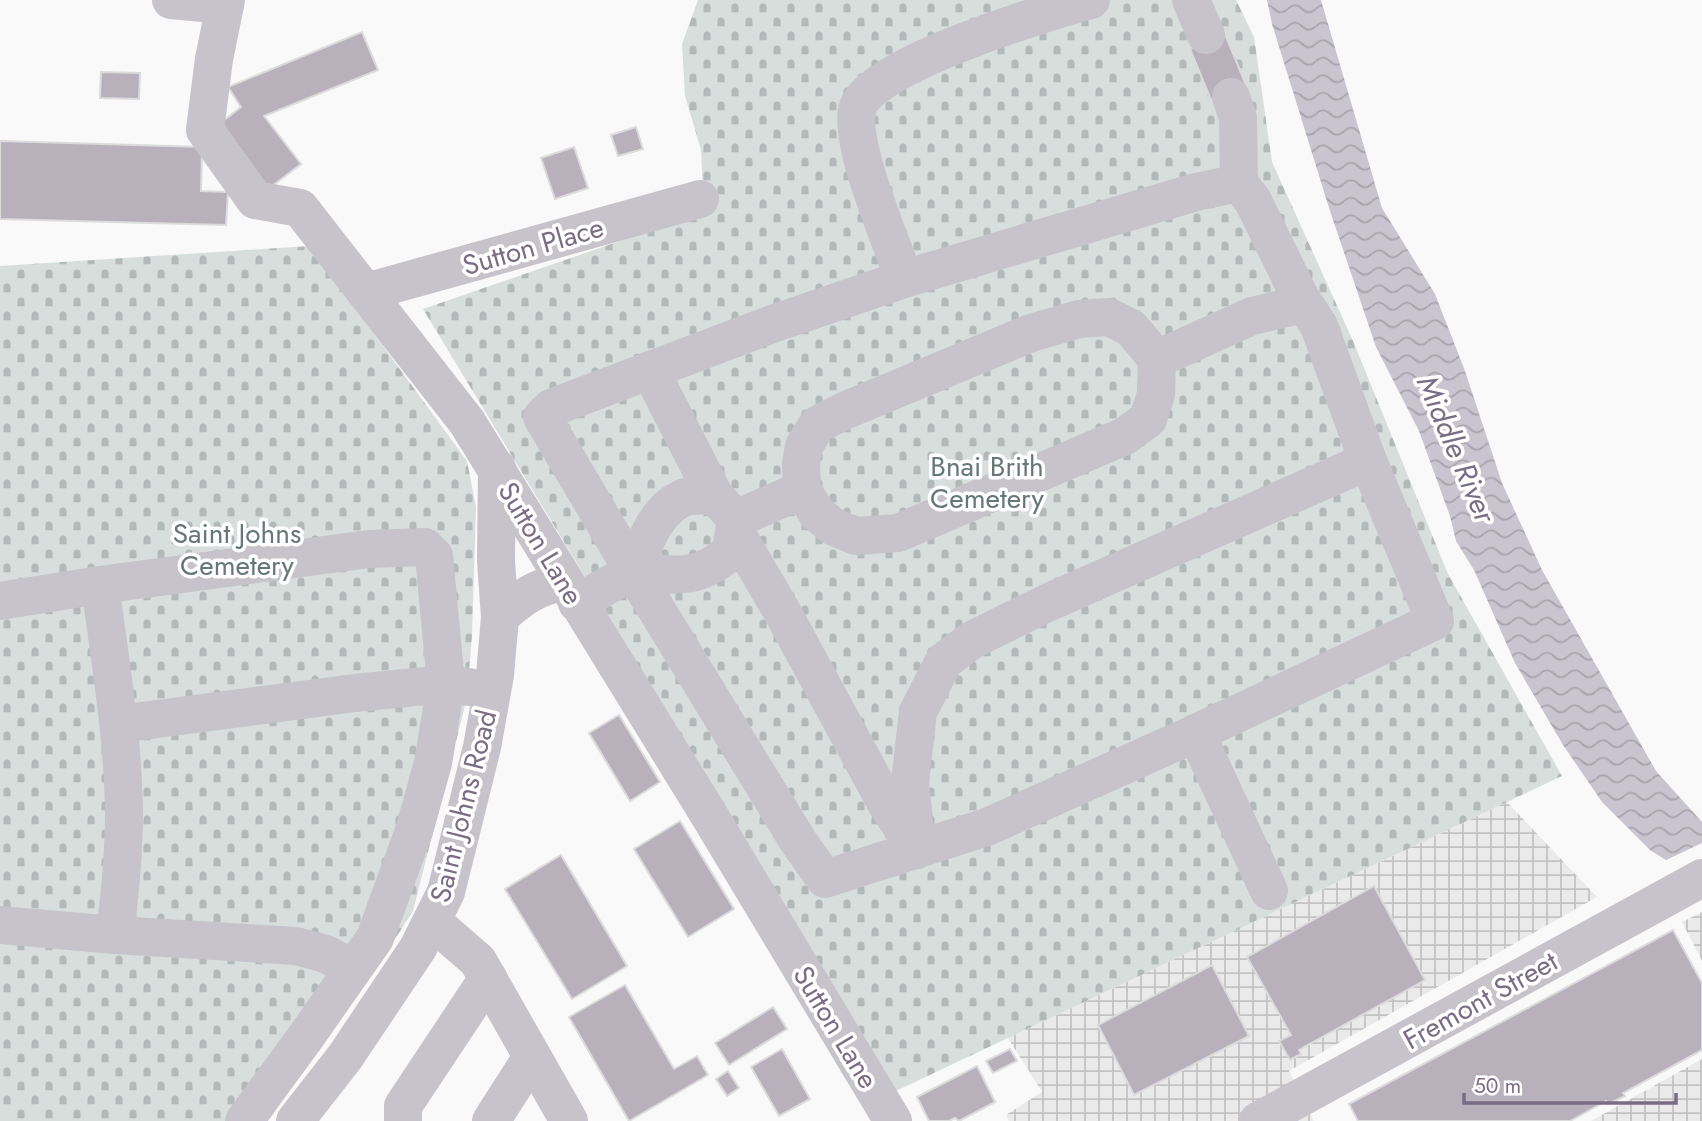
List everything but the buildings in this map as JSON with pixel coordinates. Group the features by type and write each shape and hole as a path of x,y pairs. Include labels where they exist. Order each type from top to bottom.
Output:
{"street":[{"path":"171,0 225,3"},
{"path":"904,279 862,157 857,121 859,102 885,79 920,60 1054,10 1091,0"},
{"path":"1191,0 1206,36"},
{"name":"Sutton Lane","path":"225,3 214,59 205,130 255,200 300,208 467,422 709,815 893,1121"},
{"path":"1231,97 1238,118 1239,183 1252,201 1300,297 1319,326 1368,461 1435,621 987,827 825,879 798,841 541,417 551,408 650,370 904,279 1196,192 1239,183"},
{"name":"Sutton Place","path":"366,292 699,200"},
{"path":"1157,359 1252,316 1291,307 1300,297"},
{"path":"1109,317 1131,328 1157,359 1156,394 1148,419 1125,436 898,533 856,536 832,526 817,513 802,490 801,464 804,446 817,425 844,411 1031,333 1079,319 1109,317"},
{"path":"650,370 887,806 917,850"},
{"path":"917,850 910,782 918,712 944,662 972,640 1047,603 1368,461"},
{"name":"Saint Johns Road","path":"295,1121 345,1057 418,948 446,892 482,747 492,689 500,617 496,561 496,468"},
{"path":"633,571 652,526 686,497 728,515 802,490"},
{"path":"500,617 529,592 540,587 571,592 633,571 687,575 706,570 731,551 728,515"},
{"path":"0,601 369,549 425,547 434,556 446,684 433,762 414,831 375,937 244,1121"},
{"path":"100,585 119,724 124,813 122,876 115,935"},
{"path":"119,724 355,693 446,684 492,689"},
{"path":"1196,733 1269,891"},
{"name":"Fremont Street","path":"1258,1121 1689,884"},
{"path":"432,921 478,961 569,1121"},
{"path":"0,925 296,946 326,954 352,968"},
{"path":"403,1121 403,1106 488,978"},
{"path":"491,1121 532,1057"}],"shaded area":[{"path":"1507,802 1597,897 1289,1071 1314,1121 1009,1121 1006,1115 1042,1092 1008,1038"},
{"path":"1702,912 1702,961 1682,922"},
{"path":"1702,1059 1702,1121 1591,1121"}],"green space":[{"name":"Bnai Brith Cemetery","path":"698,0 1236,0 1254,37 1272,162 1353,341 1448,574 1562,776 896,1091 423,309 704,212 701,150 685,96 682,44"},
{"name":"Saint Johns Cemetery","path":"310,246 467,461 476,507 467,698 413,911 268,1121 0,1121 0,266"}],"water":[{"name":"Middle River","path":"1267,0 1321,0 1382,208 1435,294 1465,371 1502,483 1542,570 1656,771 1702,822 1702,883 1650,850 1602,802 1563,745 1515,663 1474,570 1456,541 1450,516 1419,431 1376,347 1329,208"}],"pier":[{"path":"1702,843 1702,886 1662,862"}]}
